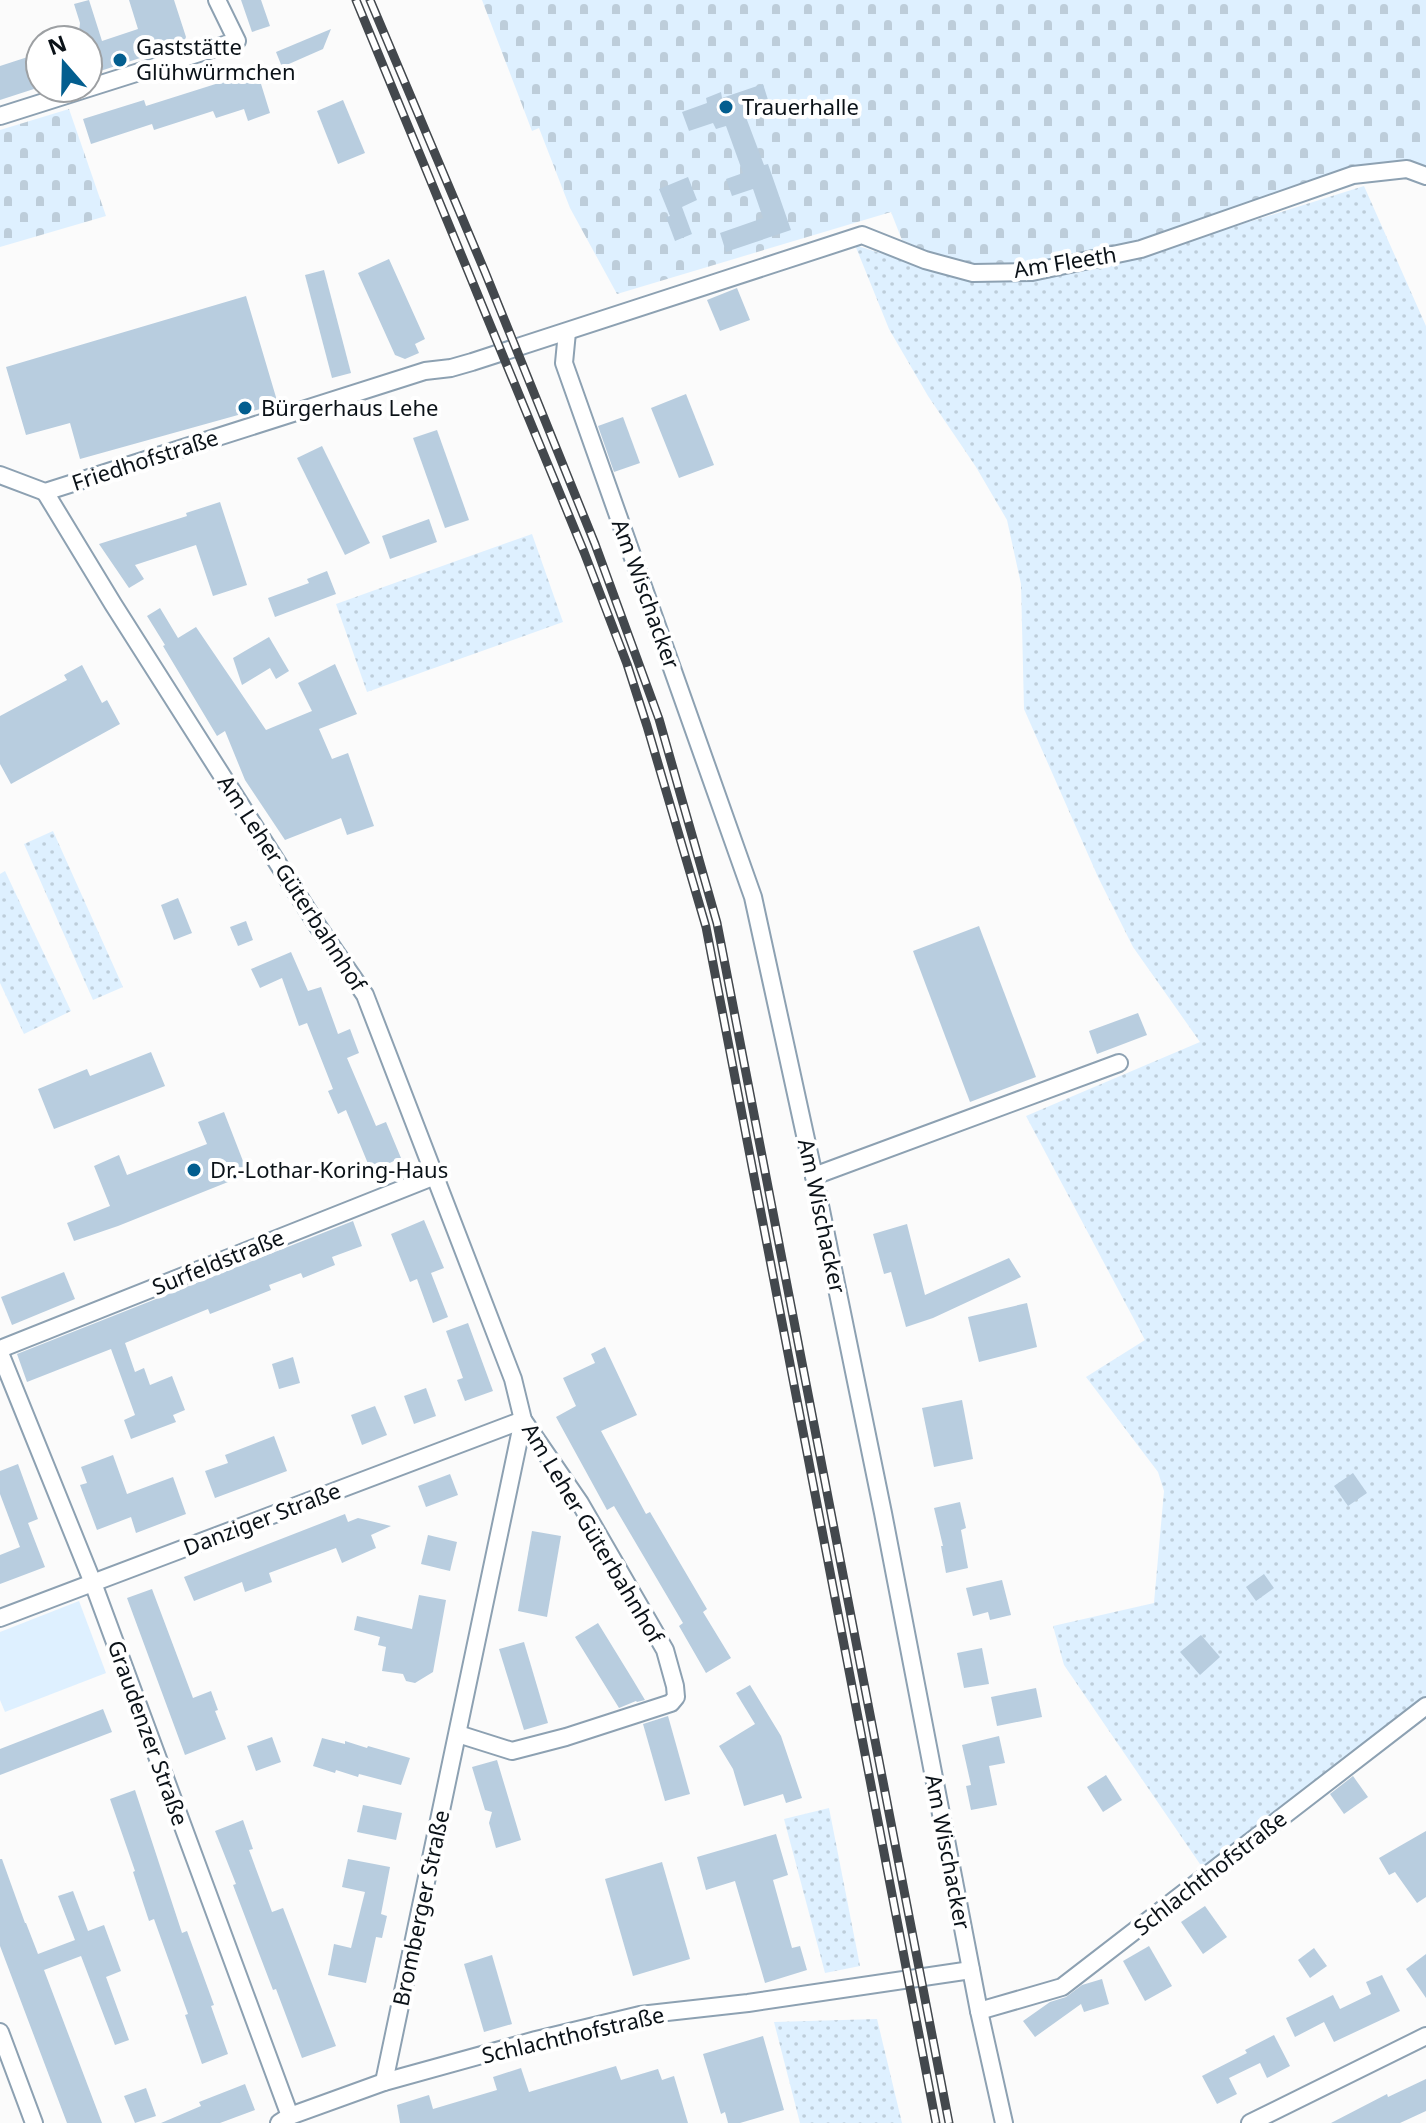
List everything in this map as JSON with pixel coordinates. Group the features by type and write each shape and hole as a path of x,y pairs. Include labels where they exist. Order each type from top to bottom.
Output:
{"street":[{"path":"0,116 237,41 217,0"},
{"name":"Am Fleeth","path":"567,332 862,235 925,260 973,273 1032,272 1141,249 1353,175 1407,169 1426,176"},
{"name":"Friedhofstraße","path":"0,475 45,492 425,371 462,365 567,332"},
{"name":"Am Wischacker","path":"567,332 564,363 753,897 880,1498 979,2011 1004,2123"},
{"name":"Am Leher Güterbahnhof","path":"45,492 308,911 365,995 513,1379 523,1420 580,1503 665,1650 675,1686 676,1697 671,1703 512,1751 458,1734"},
{"path":"814,1176 1119,1063"},
{"name":"Surfeldstraße","path":"0,1351 435,1176"},
{"name":"Graudenzer Straße","path":"0,1351 93,1583 285,2119"},
{"name":"Danziger Straße","path":"0,1618 523,1420"},
{"name":"Bromberger Straße","path":"384,2082 523,1420"},
{"name":"Schlachthofstraße","path":"979,2011 1062,1987 1426,1706"},
{"name":"Schlachthofstraße","path":"285,2119 384,2082 640,2015 748,2003 971,1970"},
{"path":"0,2032 34,2123"},
{"path":"1250,2123 1426,2036"}],"green space":[{"path":"482,0 1426,0 1426,167 1407,161 1346,168 1140,242 1033,265 986,266 936,255 902,240 891,212 617,294 570,208 539,128 532,131"},
{"path":"69,109 106,216 0,247 0,130"},
{"path":"1364,186 1426,326 1426,1698 1202,1867 1064,1665 1053,1626 1154,1603 1164,1491 1158,1472 1086,1377 1145,1340 1026,1116 1200,1042 1133,947 1098,877 1024,709 1021,584 1007,520 889,329 855,245 973,279 1140,256"},
{"path":"532,534 563,622 367,692 336,604"},
{"path":"53,831 123,987 93,1000 24,844"},
{"path":"5,871 71,1011 24,1034 0,983 0,874"},
{"path":"79,1601 106,1673 5,1712 0,1700 0,1632"},
{"path":"829,1808 860,1966 825,1973 784,1819"},
{"path":"877,2019 902,2123 800,2123 774,2022"}],"building":[{"path":"89,0 97,24 80,24 74,4"},
{"path":"129,0 174,0 186,37 183,44 104,70 104,40 138,29"},
{"path":"241,0 261,0 270,26 252,32"},
{"path":"331,29 323,49 282,67 276,52"},
{"path":"24,58 24,92 0,100 0,66"},
{"path":"257,71 270,113 248,121 244,109 216,118 213,111 154,130 152,124 91,144 83,119 144,100 146,106"},
{"path":"763,84 769,103 744,112 764,165 768,164 791,230 726,252 720,233 763,218 753,189 732,196 726,179 743,173 726,126 716,129 713,123 689,131 682,112 707,103 706,98 721,92 722,98"},
{"path":"343,100 365,153 338,164 317,111"},
{"path":"688,177 697,200 682,207 692,234 675,241 666,217 670,216 659,189"},
{"path":"389,259 425,339 415,344 419,353 405,359 395,355 358,273"},
{"path":"324,270 351,373 332,378 305,275"},
{"path":"737,288 750,320 720,331 707,300"},
{"path":"246,296 278,404 80,459 70,423 26,435 6,367"},
{"path":"686,394 714,465 679,478 651,408"},
{"path":"623,417 640,463 614,472 598,426"},
{"path":"437,430 469,520 445,528 413,438"},
{"path":"322,446 370,543 345,555 297,458"},
{"path":"220,502 247,585 213,596 196,545 135,565 144,579 129,588 99,544 187,516 186,513"},
{"path":"429,519 437,542 390,559 382,536"},
{"path":"327,571 336,594 275,617 268,598 309,583 307,579"},
{"path":"160,608 178,638 196,627 266,730 312,711 298,683 335,664 357,714 319,729 332,759 348,753 374,826 347,835 341,818 285,840 245,780 225,731 217,736 163,646 147,616"},
{"path":"269,637 289,671 276,679 270,668 242,685 233,658"},
{"path":"82,665 102,703 107,700 120,724 11,784 0,764 0,716 67,680 64,675"},
{"path":"178,898 192,933 174,940 161,905"},
{"path":"246,921 253,940 238,946 230,927"},
{"path":"979,926 1036,1077 970,1102 913,951"},
{"path":"291,952 308,991 321,987 338,1034 350,1029 359,1053 347,1058 376,1126 386,1122 401,1158 371,1171 346,1110 338,1114 328,1091 333,1089 307,1023 299,1026 282,978 260,988 251,969"},
{"path":"1138,1013 1147,1035 1097,1054 1089,1031"},
{"path":"151,1052 165,1086 54,1129 38,1089 87,1069 90,1076"},
{"name":"Dr.-Lothar-Koring-Haus","path":"224,1112 248,1174 74,1241 67,1223 110,1206 94,1166 119,1155 127,1175 207,1144 198,1122"},
{"path":"424,1220 444,1268 431,1273 448,1317 433,1323 417,1279 410,1282 391,1234"},
{"path":"353,1221 362,1246 332,1257 335,1265 303,1278 301,1273 269,1285 271,1290 210,1314 208,1309 125,1343 135,1372 144,1368 150,1385 172,1376 185,1410 173,1415 176,1422 131,1439 124,1420 135,1415 111,1349 27,1382 17,1354"},
{"path":"907,1224 925,1295 1009,1258 1021,1277 933,1318 906,1327 891,1272 884,1274 873,1234"},
{"path":"64,1272 75,1299 12,1325 1,1297"},
{"path":"1027,1303 1037,1347 979,1362 968,1317"},
{"path":"468,1323 493,1391 465,1401 457,1380 463,1378 446,1331"},
{"path":"605,1347 637,1415 601,1431 646,1514 650,1512 707,1609 703,1612 731,1658 706,1673 679,1626 683,1623 614,1506 607,1510 556,1417 576,1406 563,1378 595,1363 591,1354"},
{"path":"293,1357 300,1383 279,1389 272,1364"},
{"path":"426,1388 436,1416 414,1424 404,1396"},
{"path":"962,1400 973,1459 934,1467 922,1408"},
{"path":"375,1406 387,1435 362,1445 351,1415"},
{"path":"274,1436 287,1471 215,1498 205,1471 228,1463 225,1455"},
{"path":"113,1455 127,1494 173,1477 186,1514 136,1533 131,1517 97,1530 80,1485 87,1483 81,1467"},
{"path":"18,1464 38,1519 28,1523 45,1567 0,1584 0,1555 20,1547 0,1494 0,1471"},
{"path":"1353,1473 1367,1493 1348,1506 1334,1486"},
{"path":"450,1474 458,1495 426,1507 418,1486"},
{"path":"960,1502 966,1528 961,1530 968,1568 946,1573 934,1508"},
{"path":"345,1514 348,1522 358,1518 391,1526 371,1535 376,1548 342,1563 336,1548 269,1573 272,1582 245,1592 242,1582 194,1601 184,1577"},
{"path":"532,1531 561,1536 547,1617 518,1611"},
{"path":"428,1535 457,1542 450,1571 421,1564"},
{"path":"1264,1574 1274,1588 1256,1601 1246,1587"},
{"path":"1002,1580 1011,1615 990,1620 988,1612 973,1616 966,1588"},
{"path":"152,1589 193,1698 211,1691 226,1739 185,1755 127,1598"},
{"path":"419,1595 446,1600 433,1672 415,1683 406,1681 403,1674 382,1671 386,1647 378,1645 380,1637 354,1630 357,1616 412,1629"},
{"path":"598,1623 645,1700 619,1708 575,1637"},
{"path":"1201,1635 1220,1657 1200,1675 1180,1652"},
{"path":"524,1642 548,1723 524,1730 499,1649"},
{"path":"982,1648 989,1684 964,1688 957,1653"},
{"path":"750,1685 781,1736 802,1798 786,1803 783,1794 744,1806 733,1769 719,1746 755,1724 736,1693"},
{"path":"1036,1688 1042,1717 997,1726 991,1697"},
{"path":"103,1709 112,1732 0,1775 0,1749"},
{"path":"668,1716 690,1794 665,1801 643,1724"},
{"path":"999,1736 1005,1763 989,1766 997,1805 971,1810 966,1786 971,1785 962,1745"},
{"path":"272,1737 281,1762 256,1771 247,1746"},
{"path":"322,1738 410,1758 401,1785 313,1766"},
{"path":"497,1760 521,1840 496,1848 489,1823 492,1812 485,1810 472,1767"},
{"path":"1106,1775 1122,1800 1103,1812 1087,1787"},
{"path":"1353,1776 1368,1797 1344,1814 1330,1794"},
{"path":"135,1790 182,1933 187,1931 228,2054 202,2064 185,2015 188,2014 154,1919 149,1921 110,1799"},
{"path":"363,1805 402,1813 396,1840 357,1832"},
{"path":"243,1820 253,1849 249,1850 272,1912 283,1908 336,2046 302,2058 276,1989 273,1990 215,1831"},
{"path":"1426,1831 1426,1897 1417,1903 1395,1872 1389,1875 1379,1858"},
{"path":"776,1834 788,1875 773,1880 792,1948 800,1946 807,1970 765,1983 735,1881 706,1890 697,1857"},
{"path":"0,1859 38,1954 75,1940 58,1896 73,1891 88,1931 104,1925 121,1971 106,1977 129,2040 115,2045 81,1956 44,1970 102,2123 67,2123 0,1946"},
{"path":"348,1859 390,1867 381,1914 387,1916 382,1938 376,1937 366,1983 328,1975 334,1944 351,1948 365,1892 342,1887"},
{"path":"662,1862 690,1959 633,1976 605,1879"},
{"path":"1205,1906 1227,1937 1203,1954 1181,1922"},
{"path":"1149,1946 1172,1986 1145,2001 1123,1961"},
{"path":"1314,1948 1327,1966 1310,1978 1298,1960"},
{"path":"1426,1954 1426,1998 1406,1969"},
{"path":"492,1955 512,2024 484,2032 464,1964"},
{"path":"1382,1975 1400,2011 1334,2042 1324,2022 1295,2037 1286,2018 1333,1995 1340,2009 1371,1994 1366,1982"},
{"path":"1102,1979 1109,2004 1084,2012 1081,2004 1035,2037 1023,2021 1050,2002 1066,1997 1082,1985"},
{"path":"1274,2035 1290,2066 1267,2078 1260,2063 1229,2078 1237,2094 1217,2104 1202,2076"},
{"path":"763,2036 784,2110 740,2123 728,2123 725,2112 721,2114 703,2054"},
{"path":"616,2066 621,2080 658,2069 662,2080 674,2076 688,2123 400,2123 397,2105 429,2095 433,2109 497,2090 493,2077 521,2068 529,2092"},
{"path":"1426,2079 1426,2111 1400,2123 1331,2123 1387,2094 1388,2097"},
{"path":"245,2084 255,2110 220,2123 161,2123 201,2106 199,2102"},
{"path":"146,2088 156,2116 135,2123 124,2096"}],"railway":[{"path":"356,0 584,552 627,664 706,927 936,2123"},
{"path":"370,0 595,544 659,719 717,923 949,2123"}],"place":[{"name":"Gaststätte Glühwürmchen","path":"120,60"},
{"name":"Trauerhalle","path":"726,107"},
{"name":"Bürgerhaus Lehe","path":"245,408"},
{"name":"Dr.-Lothar-Koring-Haus","path":"194,1170"}]}
